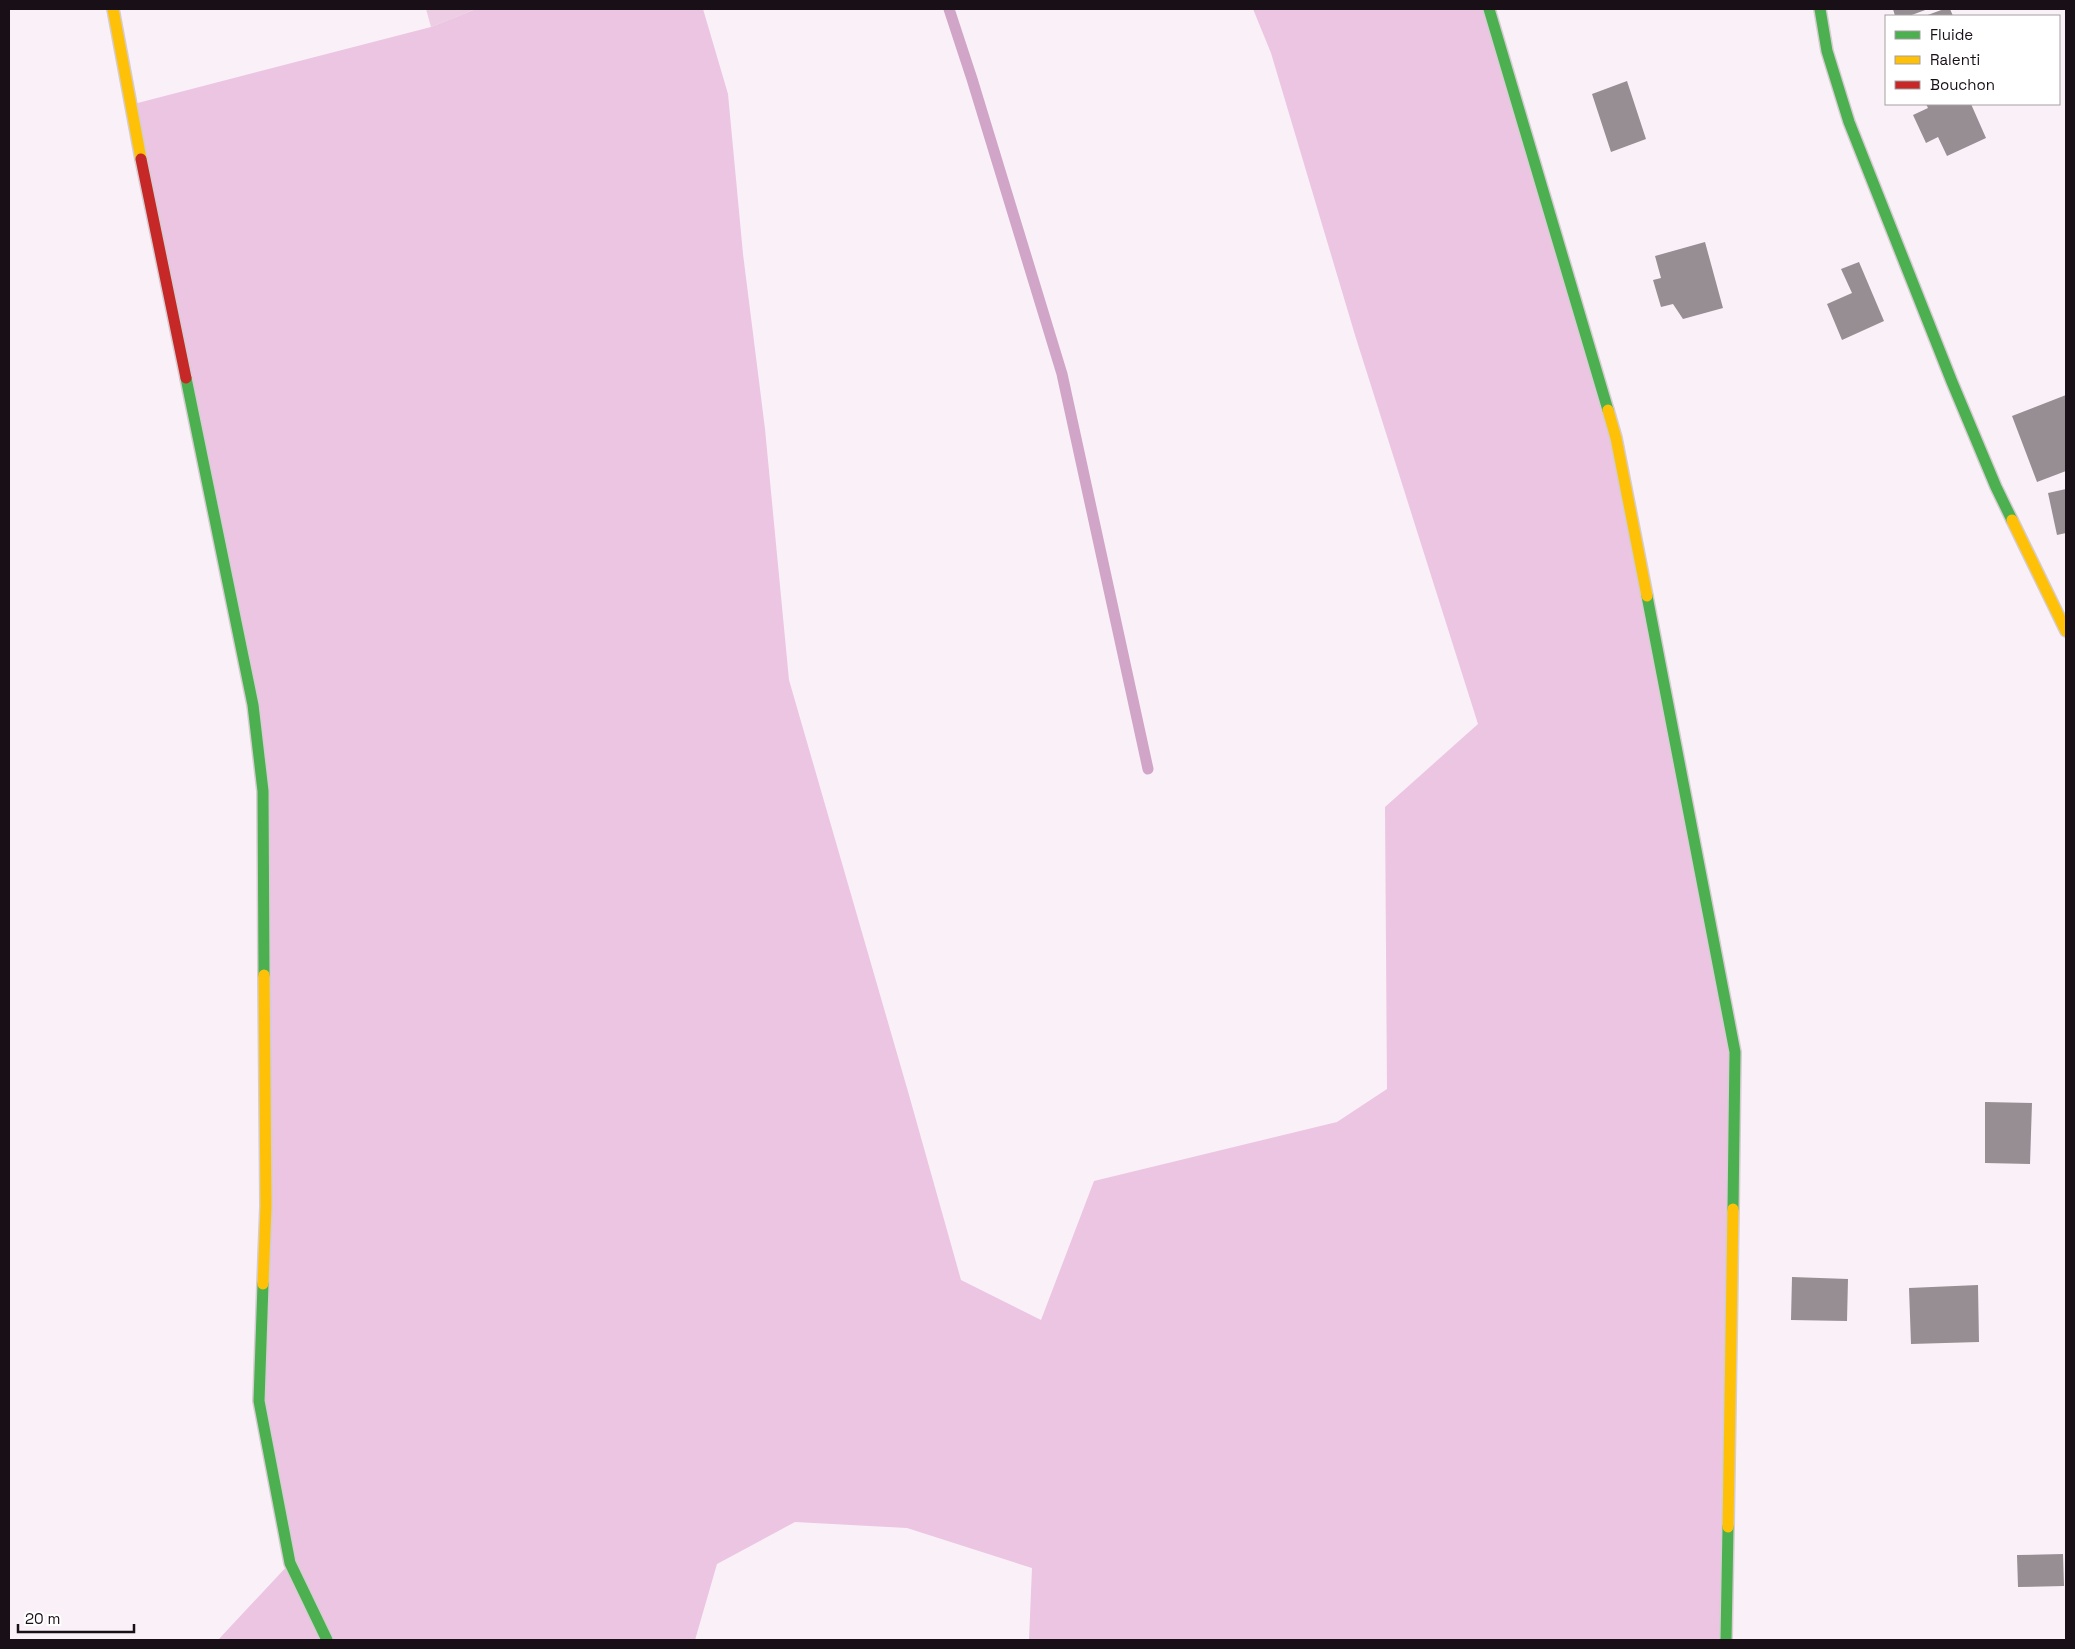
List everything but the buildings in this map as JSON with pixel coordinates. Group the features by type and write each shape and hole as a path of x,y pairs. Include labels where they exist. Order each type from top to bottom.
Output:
{"street":[{"path":"112,9 253,705 263,791 266,1206 259,1401 290,1563 327,1640"},
{"path":"1488,9 1616,438 1735,1052 1726,1640"},
{"path":"1820,9 1827,51 1849,122 1948,373 1996,488 2066,631"}],"shaded area":[{"path":"426,9 476,9 431,27"},
{"path":"476,9 703,9 728,94 743,254 765,429 789,680 961,1280 1041,1320 1094,1181 1337,1122 1387,1089 1385,807 1478,724 1355,335 1271,53 1253,9 1489,9 1616,438 1735,1052 1726,1640 1029,1640 1032,1568 907,1528 795,1522 717,1564 695,1640 218,1640 290,1563 259,1401 263,791 130,105 431,27"}],"waterway":[{"path":"949,9 1062,374 1148,769"}],"traffic: fast":[{"path":"1489,9 1608,410"},
{"path":"1820,9 1827,51 1849,122 1952,382 1996,487 2012,520"},
{"path":"186,378 253,705 263,791 264,975"},
{"path":"1647,596 1735,1052 1733,1209"},
{"path":"263,1284 259,1401 290,1563 327,1640"},
{"path":"1726,1640 1728,1527"}],"traffic: slow":[{"path":"113,9 141,159"},
{"path":"1608,410 1616,438 1647,596"},
{"path":"2012,520 2066,631"},
{"path":"263,1284 266,1206 264,975"},
{"path":"1728,1527 1733,1209"}],"traffic: jam":[{"path":"141,159 186,378"}]}
